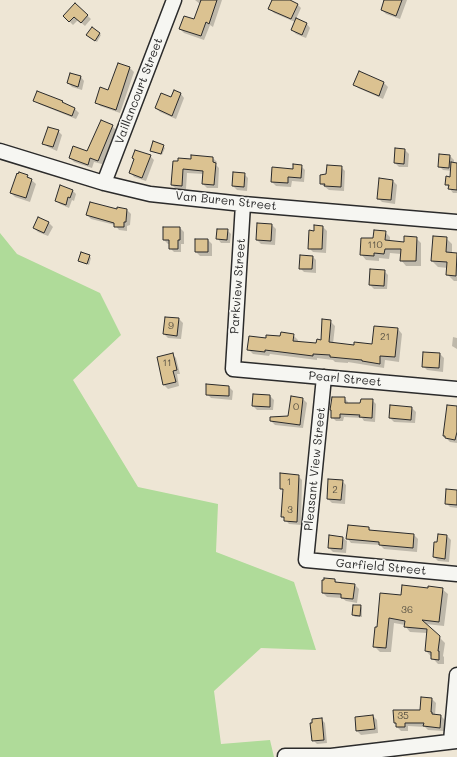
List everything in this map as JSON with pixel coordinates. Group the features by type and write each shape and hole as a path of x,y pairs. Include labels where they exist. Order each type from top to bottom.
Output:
{"street":[{"name":"Vaillancourt Street","path":"104,183 174,0"},
{"name":"Van Buren Street","path":"0,151 104,183 150,194 243,204 457,222"},
{"name":"Parkview Street","path":"233,369 243,204"},
{"name":"Pearl Street","path":"233,369 457,389"},
{"name":"Pleasant View Street","path":"306,560 324,377"},
{"name":"Garfield Street","path":"306,560 457,574"},
{"path":"285,756 331,757 454,741 457,676"}],"green space":[{"path":"0,233 17,254 100,293 121,335 73,380 138,487 218,504 216,552 294,582 316,650 261,648 214,691 221,744 270,740 274,757 0,757"}],"building":[{"path":"201,0 217,0 209,24 206,22 201,36 179,29 184,16 194,19"},
{"path":"272,0 290,0 298,4 291,19 268,9"},
{"path":"384,0 402,0 396,16 381,10"},
{"path":"75,3 88,15 81,23 74,17 69,22 63,16"},
{"path":"296,18 307,23 302,35 291,30"},
{"path":"92,27 100,33 95,41 86,35"},
{"path":"118,63 130,67 116,110 95,103 100,87 108,90"},
{"path":"359,71 384,82 379,96 353,85"},
{"path":"70,73 81,76 78,87 67,83"},
{"path":"174,90 181,93 172,116 155,108 161,93 171,97"},
{"path":"37,91 63,101 62,102 75,108 72,116 33,101"},
{"path":"101,120 113,125 98,161 90,158 88,165 69,158 73,146 87,151"},
{"path":"48,127 59,130 53,147 42,144"},
{"path":"153,141 164,145 161,154 150,151"},
{"path":"395,148 405,149 404,164 394,163"},
{"path":"135,150 151,155 142,178 129,173 134,159 132,158"},
{"path":"439,154 450,155 449,168 438,167"},
{"path":"191,155 213,157 213,162 216,163 214,185 202,184 203,171 183,169 182,186 171,185 173,161 178,161 178,158 191,159"},
{"path":"451,162 457,163 457,190 448,189 449,185 445,185 446,176 450,177"},
{"path":"293,164 302,165 301,178 288,177 288,183 271,182 272,167 293,169"},
{"path":"327,165 342,166 341,187 324,186 325,184 320,184 320,175 326,174"},
{"path":"19,172 28,175 27,177 32,179 26,198 10,193 17,173 18,174"},
{"path":"233,172 245,173 244,187 232,186"},
{"path":"379,178 393,180 391,200 377,199"},
{"path":"60,185 73,190 70,198 68,197 66,205 55,201"},
{"path":"90,202 117,209 117,207 127,209 124,227 114,227 114,223 86,215"},
{"path":"38,217 49,222 44,233 33,228"},
{"path":"257,223 272,224 271,241 256,240"},
{"path":"314,225 323,226 322,249 308,249 309,230 314,231"},
{"path":"163,227 180,227 178,249 169,249 169,240 163,240"},
{"path":"217,229 228,229 227,240 216,239"},
{"path":"374,230 386,231 385,240 404,242 404,236 417,237 416,261 400,261 401,249 385,249 384,254 374,253 374,256 360,255 361,238 373,238"},
{"path":"433,236 447,237 446,252 457,253 456,276 446,275 447,262 431,261"},
{"path":"195,239 208,239 208,252 195,252"},
{"path":"81,252 90,255 87,264 78,261"},
{"path":"300,255 313,256 312,269 299,269"},
{"path":"370,269 385,270 384,286 369,285"},
{"path":"165,317 179,318 177,336 163,334"},
{"path":"322,319 331,320 329,342 354,345 354,342 372,344 374,326 398,328 395,357 380,356 380,364 362,360 330,357 330,355 313,354 313,356 265,350 265,352 247,350 249,336 266,338 266,335 280,336 281,332 294,334 293,341 316,343 317,339 321,340"},
{"path":"423,352 440,353 439,368 422,367"},
{"path":"173,353 177,370 173,371 176,382 163,385 157,357"},
{"path":"206,384 229,386 229,396 206,395"},
{"path":"253,394 270,395 270,407 252,406"},
{"path":"291,396 303,398 300,425 270,421 270,417 288,416"},
{"path":"332,397 345,397 345,403 360,403 361,399 373,399 372,418 359,417 360,415 340,414 340,418 331,418 330,410"},
{"path":"390,405 412,407 411,420 389,418"},
{"path":"447,405 457,406 457,432 455,440 445,438 445,436 443,436"},
{"path":"280,473 299,475 297,522 284,521 284,517 281,517 283,489 280,489"},
{"path":"328,479 343,480 341,500 327,499"},
{"path":"446,489 457,490 457,505 445,504"},
{"path":"348,525 369,527 369,530 414,534 413,548 379,545 379,542 346,539"},
{"path":"438,534 447,535 445,559 433,557 434,542 437,542"},
{"path":"329,535 343,537 342,549 328,548"},
{"path":"324,578 335,579 335,582 355,584 353,599 341,598 341,594 322,593 322,580 324,580"},
{"path":"402,585 443,588 439,622 422,620 440,636 438,651 439,660 431,659 431,652 425,651 427,629 404,627 405,621 389,618 386,648 373,647 375,627 377,627 380,593 401,595"},
{"path":"353,605 361,605 360,616 352,615"},
{"path":"421,697 432,698 431,712 432,714 441,715 440,728 423,726 424,723 405,723 405,727 396,727 396,723 394,723 393,710 420,710"},
{"path":"373,715 375,729 356,731 355,717"},
{"path":"322,718 324,740 312,741 310,723 312,723 312,719"}]}
